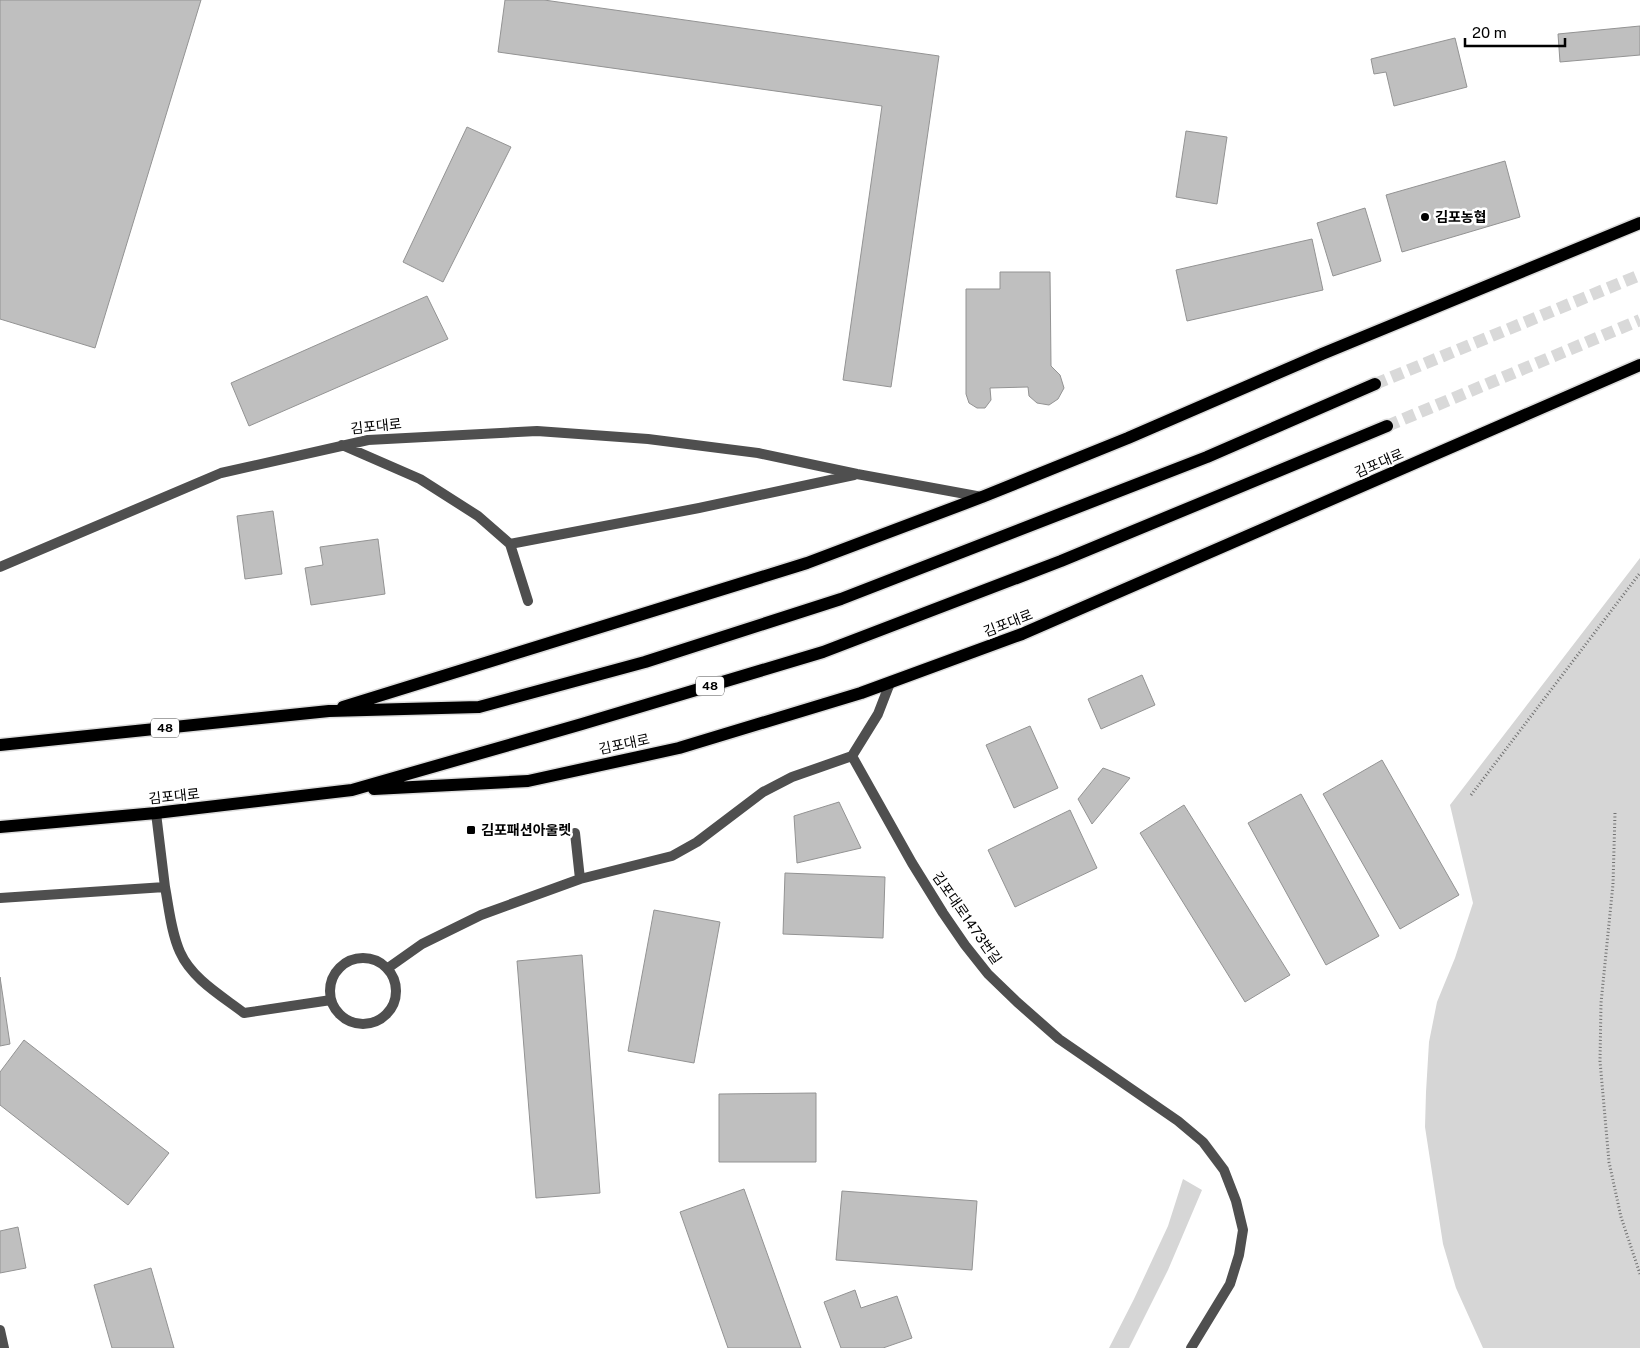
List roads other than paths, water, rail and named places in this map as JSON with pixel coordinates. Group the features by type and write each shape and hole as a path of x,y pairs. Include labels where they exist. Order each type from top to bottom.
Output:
{"main road":[{"name":"48","path":"329,712 807,563 982,497 1128,438 1322,354 1640,223"},
{"name":"김포대로","path":"0,827 156,813 352,790 528,781 679,748 861,693 1022,634 1640,365"},
{"name":"48","path":"0,745 329,712 479,707 645,662 841,599 1206,457 1375,384"},
{"name":"김포대로","path":"352,790 823,652 1061,561 1387,426"}],"lane":[{"name":"김포대로","path":"0,568 221,474 368,440 538,431 648,439 758,453 857,474 982,497"},
{"path":"342,445 420,479 478,516 510,544 528,601"},
{"path":"510,544 699,508 857,474"},
{"path":"388,968 422,944 481,915 580,878 672,856 697,842 763,792 792,777 852,756 878,714 890,683"},
{"name":"김포대로1473번길","path":"852,756 943,913 988,974 1059,1039 1178,1121 1203,1142 1224,1170 1236,1201 1243,1230 1239,1255 1230,1284 1191,1348"},
{"path":"156,813 165,887 175,937 187,965 197,976 244,1013 331,1000"},
{"path":"575,833 580,878"},
{"path":"0,898 165,887"},
{"path":"357,958 369,958 379,961 388,968 397,988 396,999 392,1009 385,1017 364,1025 353,1023 344,1018 336,1010 331,1000 332,979 338,969 346,962 357,958"},
{"path":"0,1330 4,1348"}],"tunnel":[{"path":"1375,384 1640,275"},
{"path":"1387,426 1640,320"}],"place":[{"name":"김포농협","path":"1425,217"},
{"name":"김포패션아울렛","path":"471,830"}]}
